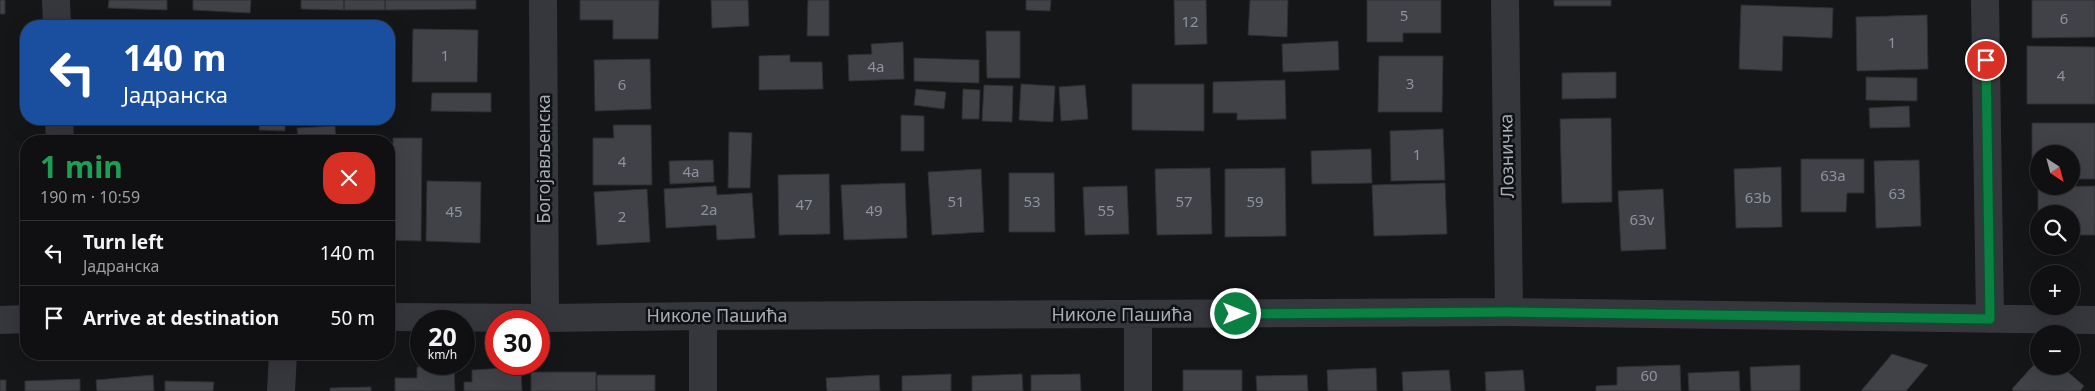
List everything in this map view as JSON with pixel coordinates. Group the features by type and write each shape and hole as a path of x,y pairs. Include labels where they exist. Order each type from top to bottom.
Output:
{"street":[{"path":"56,0 57,20"},
{"name":"Богојављенска","path":"544,0 545,310"},
{"name":"Лозничка","path":"1505,0 1509,312"},
{"path":"1985,0 1990,319"},
{"name":"Николе Пашића","path":"550,318 1509,312 2095,320"},
{"path":"1138,315 1138,391"},
{"path":"703,391 704,316"},
{"name":"Николе Пашића","path":"395,318 485,318"},
{"path":"0,320 20,319"},
{"path":"281,391 282,360"}],"building":[{"path":"0,0 5,0 5,14 0,14"},
{"path":"109,0 167,0 167,10 108,8"},
{"path":"193,0 251,0 250,13 193,10"},
{"path":"301,0 344,0 344,10 301,9"},
{"path":"344,0 385,0 385,10 344,10"},
{"path":"385,0 476,0 476,9 385,10"},
{"path":"580,0 659,0 658,39 613,39 613,20 580,20"},
{"path":"711,0 748,0 749,26 712,28"},
{"path":"808,0 829,0 829,36 807,36"},
{"path":"1026,0 1051,0 1050,11 1026,10"},
{"path":"1174,0 1206,0 1207,44 1175,45"},
{"path":"1250,0 1288,0 1287,37 1248,35"},
{"path":"1367,0 1441,0 1441,33 1403,33 1403,42 1367,42"},
{"path":"1554,0 1611,0 1611,6 1554,6"},
{"path":"2032,0 2095,0 2095,37 2032,38"},
{"path":"1741,5 1833,8 1832,38 1783,36 1782,71 1739,69"},
{"path":"1927,15 1928,69 1857,71 1856,17"},
{"path":"413,29 478,30 477,82 412,82"},
{"path":"986,31 1020,31 1020,78 987,78"},
{"path":"1338,41 1339,70 1283,72 1282,44"},
{"path":"903,42 904,79 849,81 848,55 872,54 871,44"},
{"path":"2027,46 2095,47 2095,104 2027,104"},
{"path":"790,55 790,62 822,62 823,89 759,90 759,56"},
{"path":"1379,56 1443,56 1442,112 1378,112"},
{"path":"914,58 979,60 979,83 914,81"},
{"path":"650,59 651,109 595,111 594,60"},
{"path":"1616,72 1616,98 1562,99 1562,73"},
{"path":"1866,77 1917,78 1917,101 1866,100"},
{"path":"1285,80 1286,119 1237,120 1237,113 1213,113 1213,82"},
{"path":"1021,84 1055,86 1053,122 1019,120"},
{"path":"1132,84 1204,84 1204,131 1132,130"},
{"path":"984,85 1013,86 1012,122 982,121"},
{"path":"1085,85 1088,119 1061,121 1059,87"},
{"path":"916,89 946,92 944,109 914,105"},
{"path":"963,89 980,90 979,119 962,119"},
{"path":"432,93 491,93 491,112 431,111"},
{"path":"1909,106 1910,127 1870,128 1869,108"},
{"path":"901,115 924,116 924,151 901,151"},
{"path":"1611,118 1612,202 1562,203 1560,119"},
{"path":"2032,123 2095,123 2095,179 2080,179 2080,145 2032,145"},
{"path":"259,125 285,125 285,131 259,130"},
{"path":"613,125 651,125 652,185 593,185 593,138 614,138"},
{"path":"335,126 336,135 298,135 297,128"},
{"path":"1443,129 1445,180 1391,181 1390,131"},
{"path":"729,132 752,133 750,188 728,188"},
{"path":"395,138 422,138 421,241 395,240"},
{"path":"1371,149 1372,183 1312,184 1311,151"},
{"path":"1801,159 1864,159 1864,193 1847,193 1846,212 1801,212"},
{"path":"713,160 714,182 670,184 669,161"},
{"path":"1919,160 1921,226 1876,228 1874,161"},
{"path":"1781,167 1782,227 1736,228 1734,169"},
{"path":"1210,168 1212,234 1157,235 1155,169"},
{"path":"1285,168 1286,236 1225,237 1225,169"},
{"path":"981,169 984,232 932,235 928,172"},
{"path":"1009,173 1054,173 1055,232 1009,232"},
{"path":"829,174 830,234 779,235 778,175"},
{"path":"427,181 481,182 480,243 426,241"},
{"path":"905,183 907,238 844,240 841,185"},
{"path":"1445,183 1447,234 1374,236 1372,185"},
{"path":"716,186 717,195 752,193 755,238 717,240 716,225 666,228 664,189"},
{"path":"1127,186 1129,234 1085,235 1083,187"},
{"path":"2080,186 2095,186 2095,235 2080,235 2080,205 2038,205 2038,195 2080,195"},
{"path":"647,189 650,242 597,245 594,192"},
{"path":"1663,189 1666,249 1621,251 1618,191"},
{"path":"1892,354 1928,365 1906,391 1861,391"},
{"path":"1680,365 1681,391 1596,391 1596,386 1617,385 1617,367"},
{"path":"1800,365 1800,391 1751,391 1750,367"},
{"path":"1376,368 1377,391 1328,391 1327,370"},
{"path":"485,369 485,375 521,375 522,391 464,391 464,382 472,382 472,375 475,375 475,370"},
{"path":"2030,369 2030,375 2071,375 2084,386 2080,391 2014,391 2012,389"},
{"path":"1183,370 1242,370 1242,391 1183,391"},
{"path":"1449,370 1451,391 1403,391 1402,372"},
{"path":"1523,370 1525,391 1486,391 1485,372"},
{"path":"1739,371 1740,391 1689,391 1688,373"},
{"path":"550,372 596,372 596,391 531,391 531,375 550,375"},
{"path":"951,374 951,391 902,391 902,376"},
{"path":"1022,374 1023,391 972,391 972,376"},
{"path":"1080,374 1081,391 1031,391 1031,375"},
{"path":"153,375 154,391 97,391 96,380"},
{"path":"417,375 454,375 455,391 395,391 395,378 417,378"},
{"path":"597,375 655,375 655,391 597,391"},
{"path":"879,375 880,391 827,391 826,378"},
{"path":"1307,375 1308,391 1257,391 1256,376"},
{"path":"80,379 80,391 25,391 25,381"},
{"path":"0,380 6,380 6,391 0,391"},
{"path":"165,381 214,382 213,391 165,391"},
{"path":"371,387 371,391 330,391 330,388"}],"route":[{"path":"1236,314 1509,312 1990,319 1986,60"}]}
